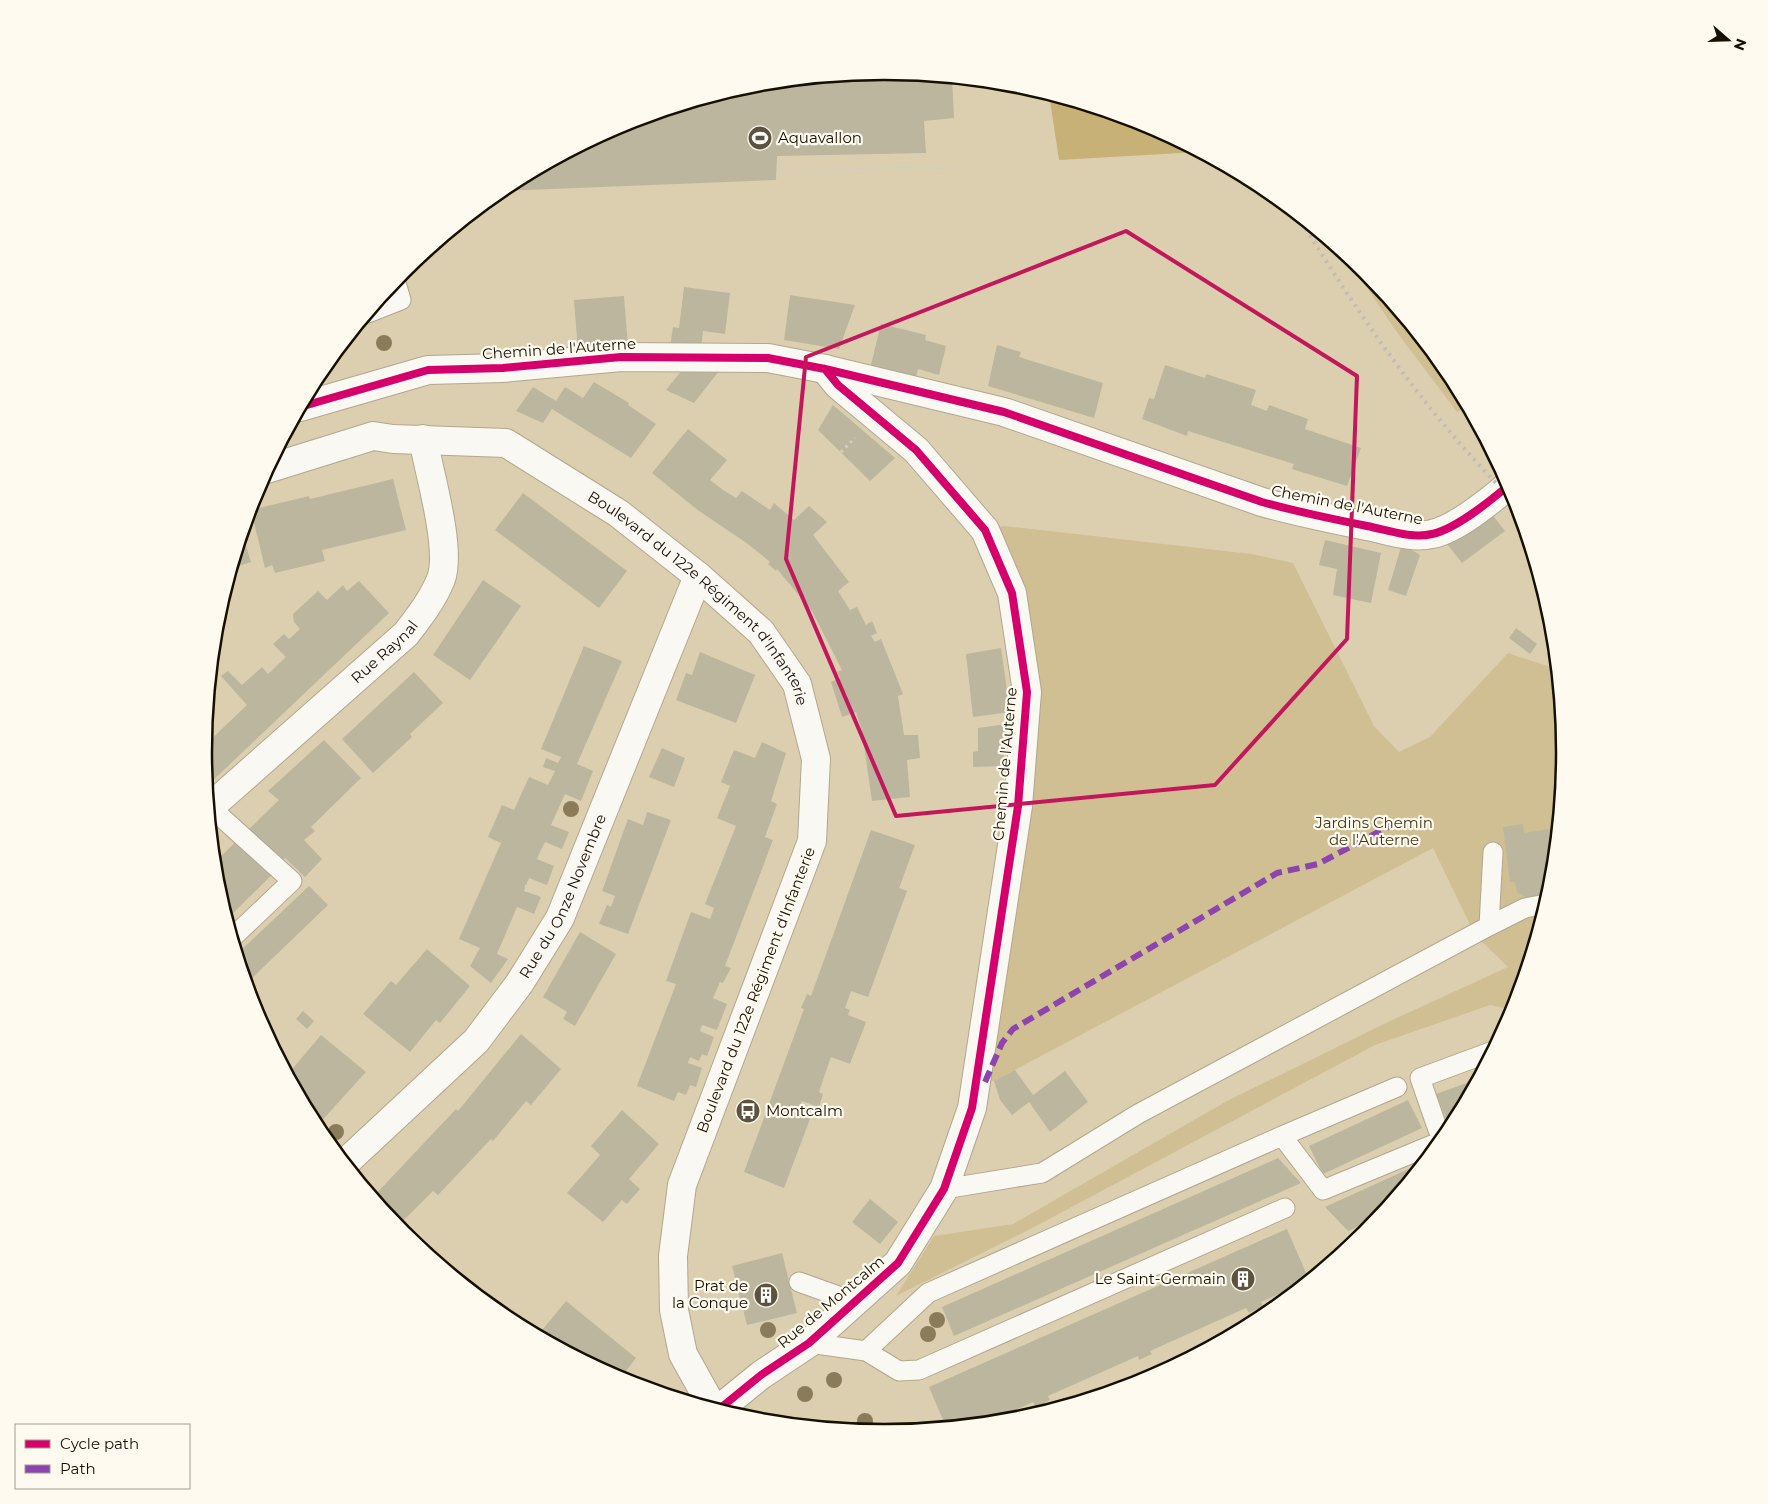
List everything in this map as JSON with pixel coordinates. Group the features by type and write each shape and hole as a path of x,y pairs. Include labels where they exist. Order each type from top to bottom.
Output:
{"street":[{"name":"Chemin de l'Auterne","path":"309,404 428,370 504,368 621,357 768,358 825,369 1004,412 1290,510 1410,535 1434,534 1492,500 1503,491"},
{"name":"Chemin de l'Auterne","path":"825,369 838,385 916,450 985,530 1012,593 1027,692 1018,806 976,1082"},
{"name":"Boulevard du 122e Régiment d'Infanterie","path":"276,466 373,436 393,439 506,443 618,513 698,576 761,632 797,684 816,759 812,841 682,1185 673,1256 674,1310 683,1354 709,1401"},
{"name":"Rue Raynal","path":"214,804 406,634 429,604 442,577 444,547 423,439"},
{"name":"Rue du Onze Novembre","path":"349,1159 476,1040 519,984 560,918 698,576"},
{"name":"Rue de Montcalm","path":"725,1404 761,1375 809,1343 898,1262 944,1189 972,1108 976,1082"}],"lane":[{"path":"379,308 401,300 398,289"},
{"path":"215,813 292,881 237,933"},
{"path":"1489,926 1493,852"},
{"path":"944,1189 1042,1172 1138,1114 1489,926 1525,908 1538,906"},
{"path":"1438,1132 1420,1078 1485,1053"},
{"path":"866,1351 928,1293 1282,1136 1398,1087"},
{"path":"1282,1136 1323,1190 1429,1144"},
{"path":"809,1343 866,1351 899,1371 919,1370 1285,1208"},
{"path":"799,1282 855,1302"}],"path":[{"path":"780,160 780,174 895,167 957,169"},
{"path":"842,452 845,448"},
{"path":"541,850 546,852"},
{"path":"525,886 530,888"},
{"path":"689,1060 694,1061"},
{"path":"748,1328 798,1315"},
{"path":"910,1399 923,1423"},
{"path":"940,1413 938,1414 941,1421"}],"highlighted area":[{"path":"1126,231 1357,376 1347,639 1215,785 896,816 786,559 806,357"}],"green space":[{"path":"1362,281 1417,343 1462,410 1457,412 1396,331"},
{"name":"Jardins Chemin de l'Auterne","path":"1004,526 1252,554 1293,563 1374,726 1399,752 1430,737 1508,653 1550,667 1555,708 1556,752 1555,796 1550,840 1533,926 1505,1008 1490,1005 1375,1045 1038,1225 896,1296 934,1236 1013,1224 1227,1101 1388,1022 1508,967 1475,935 1433,848 994,1081 985,1082 1027,692 985,530"}],"shaded area":[{"path":"1050,101 1141,131 1188,153 1059,160"}],"building":[{"name":"Aquavallon","path":"840,81 928,81 952,84 954,118 924,121 926,153 777,156 776,180 515,190 587,149 627,131 710,103 753,93"},
{"path":"684,287 730,293 725,334 703,331 701,349 670,347 673,327 679,328"},
{"path":"790,295 855,305 839,349 784,340"},
{"path":"624,296 628,347 578,350 574,300"},
{"path":"881,324 926,335 925,340 946,346 939,375 918,369 915,380 870,369"},
{"path":"997,345 1021,352 1019,357 1103,383 1094,418 988,386"},
{"path":"1165,365 1205,378 1206,374 1256,390 1251,405 1267,411 1269,405 1308,419 1305,429 1361,448 1347,486 1292,469 1294,464 1188,431 1187,436 1142,419 1149,398 1154,399"},
{"path":"683,369 719,371 694,403 666,390"},
{"path":"594,382 629,403 628,405 656,424 631,458 552,409 543,423 516,411 533,387 556,401 565,387 583,398"},
{"path":"833,405 895,458 870,481 818,430"},
{"path":"688,429 727,460 710,480 723,490 736,498 742,491 770,510 774,503 794,520 809,506 827,522 813,535 849,582 838,591 850,610 857,607 866,625 872,621 877,633 871,636 875,642 881,639 903,694 898,696 904,735 918,735 920,758 907,760 910,797 872,801 862,731 856,712 842,717 831,682 840,678 837,672 842,670 812,611 777,569 776,571 768,564 770,562 748,544 699,511 652,473"},
{"path":"393,479 406,530 322,550 325,561 275,573 272,565 265,568 254,521 258,508 309,496 310,499"},
{"path":"523,493 627,571 599,608 495,530"},
{"path":"1491,513 1505,531 1462,563 1447,544"},
{"path":"1325,540 1381,553 1371,603 1333,595 1337,569 1319,565"},
{"path":"245,544 251,562 239,566"},
{"path":"1402,544 1420,555 1406,596 1388,590"},
{"path":"483,580 521,606 470,680 433,655"},
{"path":"359,581 389,613 213,781 212,738 247,705 221,676 228,671 242,685 262,667 268,674 286,657 273,644 284,634 289,639 300,629 294,622 293,614 318,591 327,600 343,585 347,591"},
{"path":"1516,628 1537,644 1530,654 1509,638"},
{"path":"584,646 622,661 577,764 593,771 581,801 565,794 551,825 569,832 562,849 545,842 537,859 554,866 547,885 529,878 524,891 541,897 534,914 517,907 497,954 508,959 491,983 470,966 480,948 459,939 501,843 488,837 502,805 514,810 529,777 548,785 555,771 543,767 546,758 558,763 561,757 541,749"},
{"path":"1001,648 1010,712 973,717 966,654"},
{"path":"700,652 755,675 736,723 676,700 686,673 692,675"},
{"path":"414,672 443,703 410,734 412,737 373,773 342,739"},
{"path":"1006,724 1003,766 973,767 973,752 978,751 978,728"},
{"path":"324,740 361,778 311,827 315,831 304,840 322,859 305,877 285,858 283,860 285,862 232,914 221,857 279,800 268,791"},
{"path":"762,742 786,753 771,801 777,804 765,837 773,840 725,966 731,968 723,983 720,982 713,998 727,1004 717,1030 702,1025 700,1031 714,1037 707,1056 702,1054 699,1061 690,1057 688,1063 702,1068 696,1087 690,1085 686,1095 678,1092 674,1101 637,1086 676,984 666,981 691,912 710,919 714,908 705,904 736,826 717,818 730,786 721,782 734,750 755,758"},
{"path":"662,748 685,758 674,787 649,777"},
{"path":"647,812 671,820 628,934 599,924 607,905 611,907 615,896 602,891 628,819 643,825"},
{"path":"1523,824 1524,833 1551,829 1540,896 1528,898 1517,892 1515,882 1510,882 1503,827"},
{"path":"871,830 915,845 899,888 907,891 868,997 851,991 845,1008 850,1010 848,1015 866,1022 850,1064 831,1057 819,1092 823,1094 819,1107 802,1101 797,1114 810,1119 784,1188 744,1172 804,1009 801,1008 807,994 811,996"},
{"path":"309,886 328,905 252,978 242,949"},
{"path":"580,932 616,954 575,1026 563,1019 567,1012 543,997"},
{"path":"427,949 470,986 440,1023 436,1020 410,1052 363,1014 391,981 396,985"},
{"path":"303,1011 314,1021 307,1029 296,1019"},
{"path":"521,1034 561,1069 531,1105 526,1101 493,1141 491,1139 438,1195 433,1191 403,1221 377,1193 456,1109 458,1111"},
{"path":"321,1035 366,1072 322,1120 292,1069"},
{"path":"1015,1070 1033,1095 1065,1071 1088,1102 1050,1132 1029,1102 1012,1115 1000,1100 994,1081"},
{"path":"1469,1082 1446,1120 1436,1094"},
{"path":"1408,1100 1422,1128 1323,1174 1309,1146"},
{"path":"622,1110 659,1144 629,1179 640,1189 627,1204 622,1200 603,1222 567,1193 600,1155 591,1146"},
{"path":"1278,1158 1301,1183 954,1336 942,1307"},
{"path":"1411,1168 1361,1225 1348,1231 1325,1207"},
{"path":"870,1199 898,1222 880,1244 852,1222"},
{"path":"1287,1229 1306,1274 1284,1291 1261,1302 1263,1306 1249,1313 1246,1308 1150,1351 1152,1354 1139,1360 1138,1356 1048,1396 1050,1400 1042,1405 1035,1406 1033,1402 1013,1411 944,1421 929,1387"},
{"name":"Prat de la Conque","path":"782,1253 797,1313 747,1325 732,1266"},
{"path":"566,1301 636,1358 625,1372 587,1355 542,1330"}],"railway":[{"path":"1307,231 1372,330 1425,402 1454,437 1502,489"}],"marked path":[{"path":"985,1082 1002,1043 1013,1029 1277,873 1318,864 1401,820"}],"cycle path":[{"path":"309,404 428,370 503,368 621,357 768,358 825,369 1004,412 1262,502 1400,533 1424,535 1441,531 1462,521 1503,490"},
{"path":"725,1404 761,1375 809,1343 898,1263 944,1189 972,1108 1018,806 1027,692 1012,593 985,530 916,450 838,385 825,369"}],"place":[{"name":"Aquavallon","path":"760,138"},
{"name":"Montcalm","path":"748,1111"},
{"name":"Le Saint-Germain","path":"1243,1279"},
{"name":"Prat de la Conque","path":"766,1295"}]}
